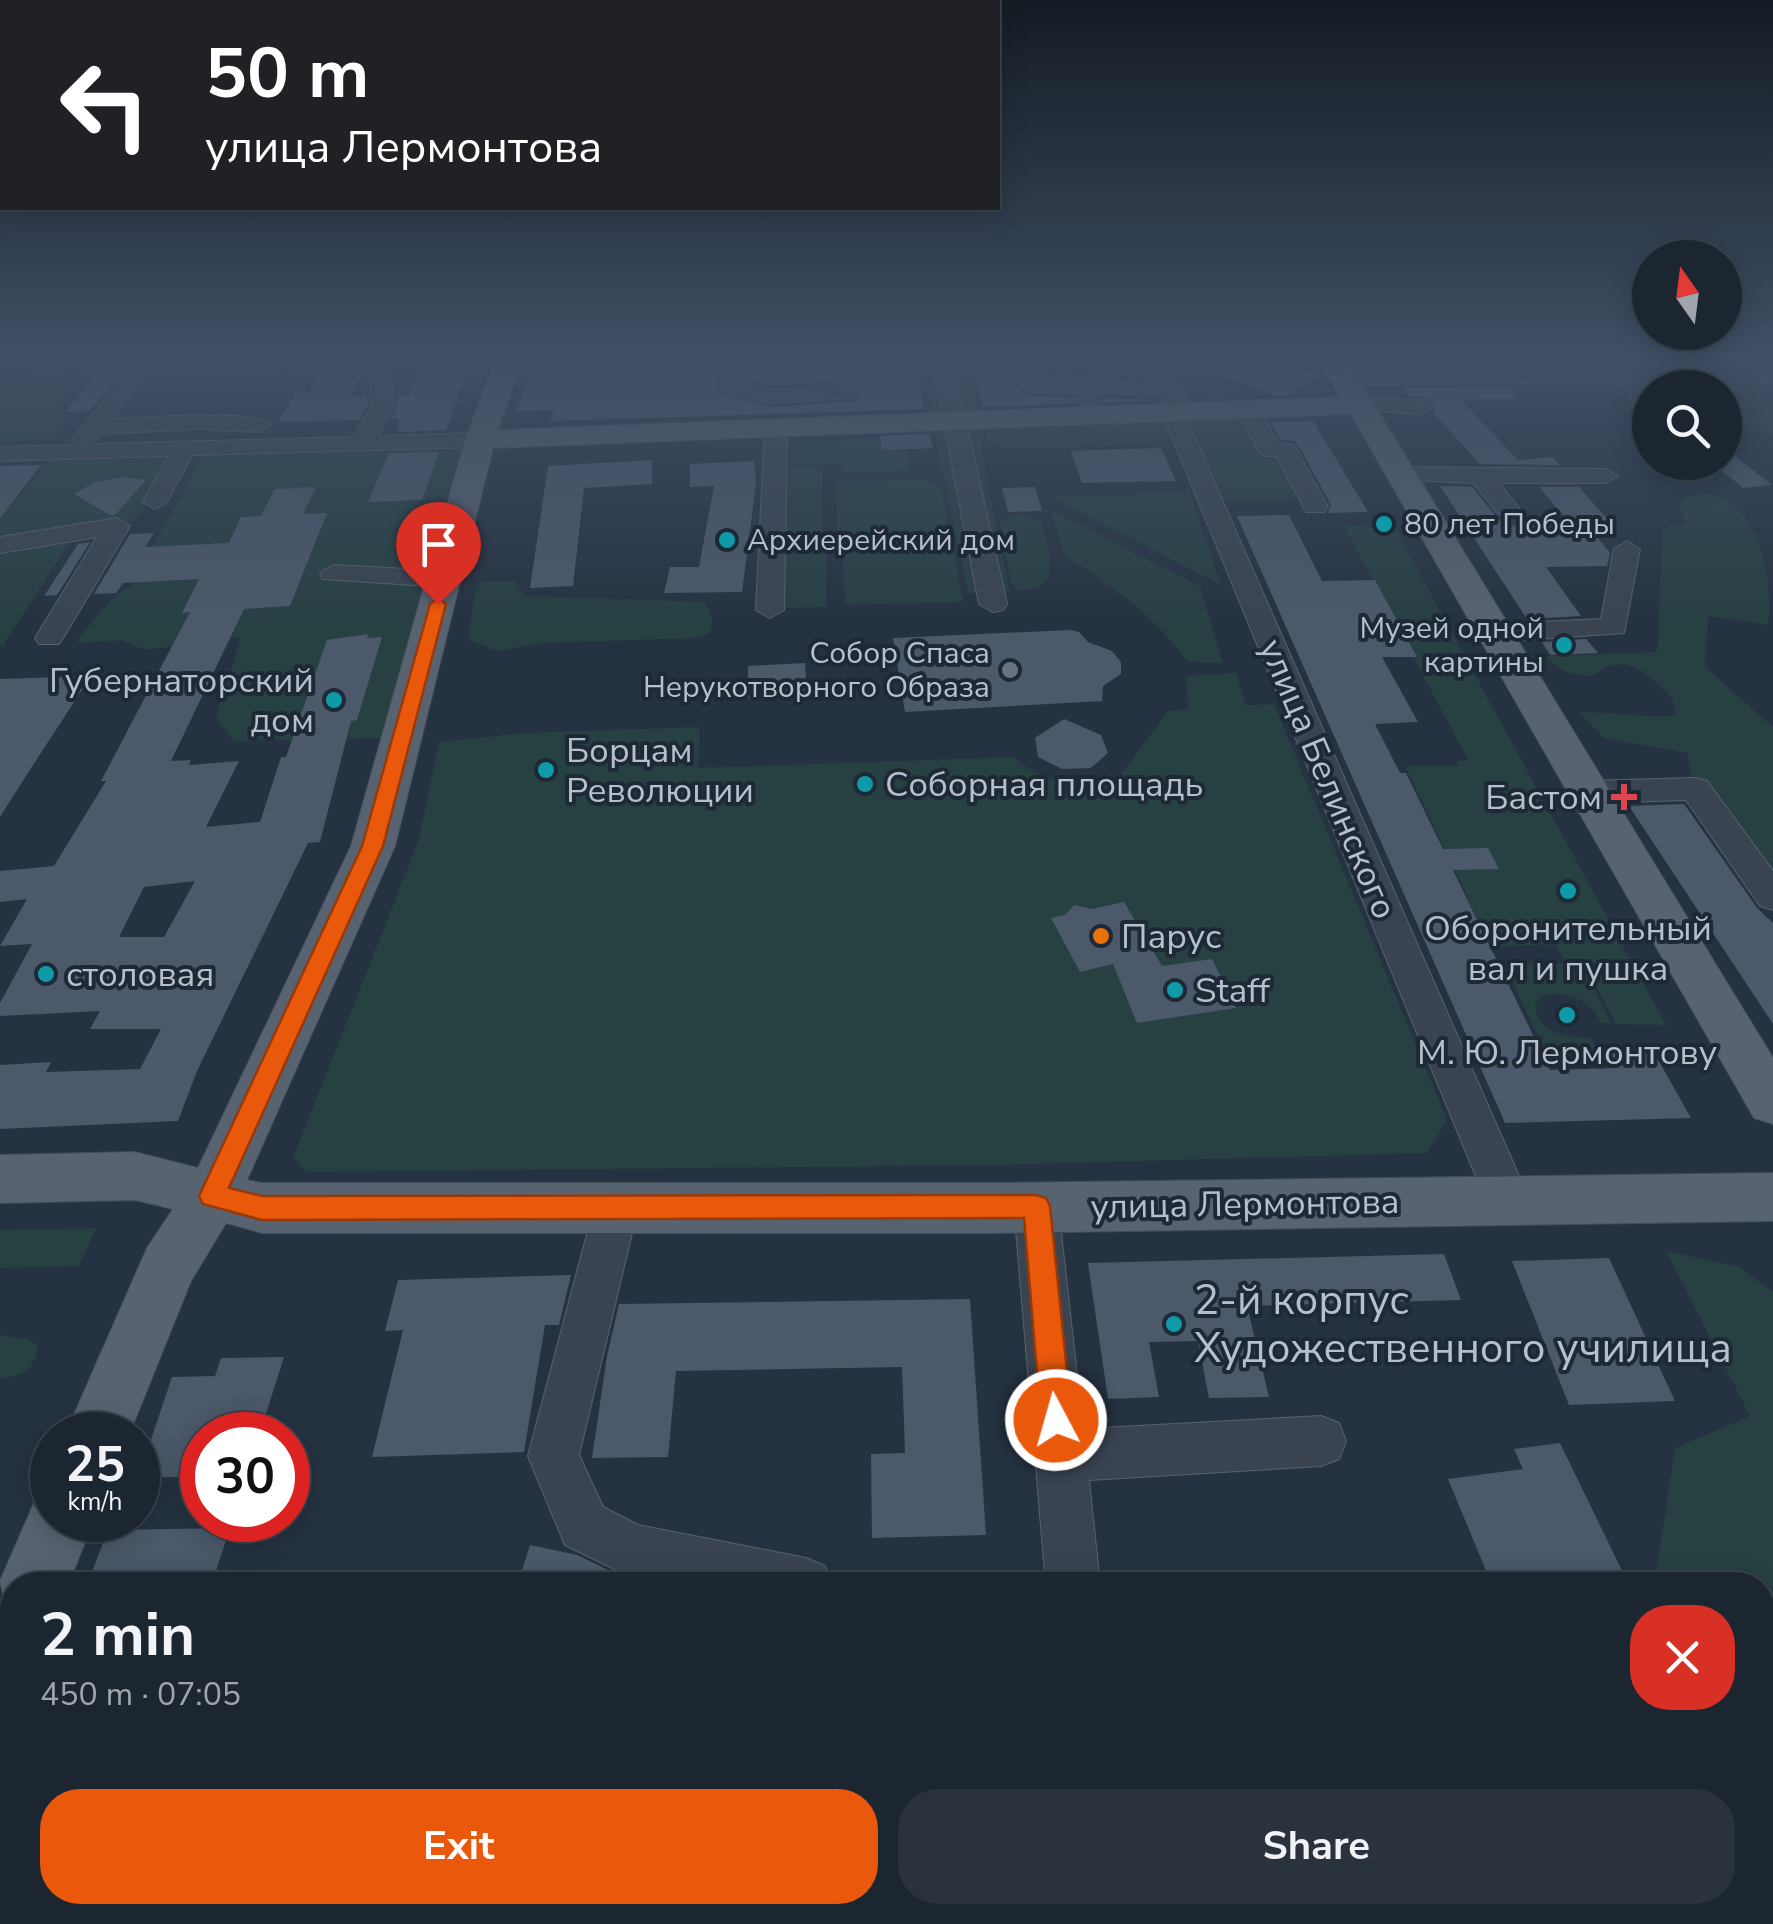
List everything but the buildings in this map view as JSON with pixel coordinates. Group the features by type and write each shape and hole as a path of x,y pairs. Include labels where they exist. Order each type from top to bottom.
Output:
{"main road":[{"path":"106,1412 168,1267 212,1196 373,846 479,446"},
{"path":"1384,446 1773,1103"},
{"name":"улица Лермонтова","path":"0,1179 135,1176 262,1208 1036,1206 1773,1197"},
{"path":"38,1572 51,1542"}],"street":[{"path":"74,453 80,446"},
{"path":"0,454 365,446"},
{"path":"768,446 770,610"},
{"path":"961,446 994,604"},
{"name":"улица Белинского","path":"1191,446 1508,1201"},
{"path":"1268,446 1270,450 1285,450 1315,506"},
{"path":"154,502 183,450"},
{"path":"1401,474 1606,476"},
{"path":"1481,476 1506,508"},
{"path":"0,545 116,526 49,638"},
{"path":"1495,632 1614,628 1627,549"},
{"path":"334,573 444,579"},
{"path":"1589,792 1695,789 1773,897"},
{"path":"1036,1206 1071,1572"},
{"path":"616,1208 553,1456 584,1526 634,1551 740,1572"},
{"path":"1060,1456 1322,1441"}],"green space":[{"path":"462,446 381,738 233,741 216,717 241,637 146,650 121,640 78,643 116,595 131,586 204,454"},
{"path":"791,446 882,446 883,450 906,449 909,470 843,473 842,463 791,464"},
{"path":"938,446 981,446 1010,592 968,593"},
{"path":"992,446 1101,446 1058,449"},
{"path":"1196,446 1259,446 1266,458 1281,463 1298,492 1294,500 1220,499"},
{"path":"178,457 135,520 0,541 0,508 10,507 48,461"},
{"path":"785,467 822,467 822,532 816,541 799,542 783,533"},
{"path":"922,479 941,485 950,540 837,543 836,482"},
{"path":"1189,492 1221,585 1052,497"},
{"path":"1709,494 1727,501 1741,513 1752,528 1765,566 1768,625 1708,616 1705,667 1773,727 1773,875 1692,776 1687,753 1604,738 1578,712 1675,716 1672,701 1657,683 1638,669 1623,665 1607,667 1590,676 1574,674 1545,656 1657,652 1663,528 1686,523 1679,505 1687,496"},
{"path":"1051,510 1200,586 1223,663 1189,662 1132,604 1065,557"},
{"path":"1020,514 1041,522 1050,552 1049,579 1036,588 1017,591 1010,580 1000,520"},
{"path":"1343,524 1396,530 1666,1025 1616,1024 1583,961 1564,961 1555,944 1491,947 1405,766 1458,766 1457,761 1468,760"},
{"path":"72,539 3,645 0,645 0,551"},
{"path":"953,547 963,602 845,605 842,550"},
{"path":"826,549 826,607 773,608 784,557 799,550"},
{"path":"482,581 515,581 525,596 705,602 712,617 710,634 694,638 543,643 497,651 468,640 474,596"},
{"name":"Соборная площадь","path":"1236,673 1246,705 1274,704 1447,1120 1427,1153 997,1165 307,1172 293,1158 418,842 439,742 522,733 700,727 698,768 1014,757 1050,778 1089,782 1118,778 1168,711 1188,709 1186,676"},
{"path":"1581,963 1611,1023 1601,1023 1576,998 1559,994 1541,996 1535,1004 1547,1028 1563,1035 1591,1038 1598,1052 1546,1053 1504,965"},
{"path":"96,1228 79,1266 0,1268 0,1230"},
{"path":"1666,1251 1739,1267 1773,1292 1773,1572 1656,1572 1675,1448 1750,1416"},
{"path":"0,1335 28,1339 38,1347 34,1362 26,1370 0,1379"}],"place":[{"name":"80 лет Победы","path":"1384,524"},
{"name":"Архиерейский дом","path":"727,540"},
{"name":"Музей одной картины","path":"1564,645"},
{"name":"Собор Спаса Нерукотворного Образа","path":"1010,670"},
{"name":"Губернаторский дом","path":"334,700"},
{"name":"Борцам Революции","path":"546,770"},
{"name":"Соборная площадь","path":"865,784"},
{"name":"Бастом","path":"1624,797"},
{"name":"Оборонительный вал и пушка","path":"1568,891"},
{"name":"Парус","path":"1101,936"},
{"name":"столовая","path":"46,974"},
{"name":"Staff","path":"1175,990"},
{"name":"М. Ю. Лермонтову","path":"1567,1015"},
{"name":"2-й корпус Художественного училища","path":"1174,1324"}],"route":[{"path":"438,604 373,846 212,1196 262,1208 1036,1206 1056,1420"}]}
